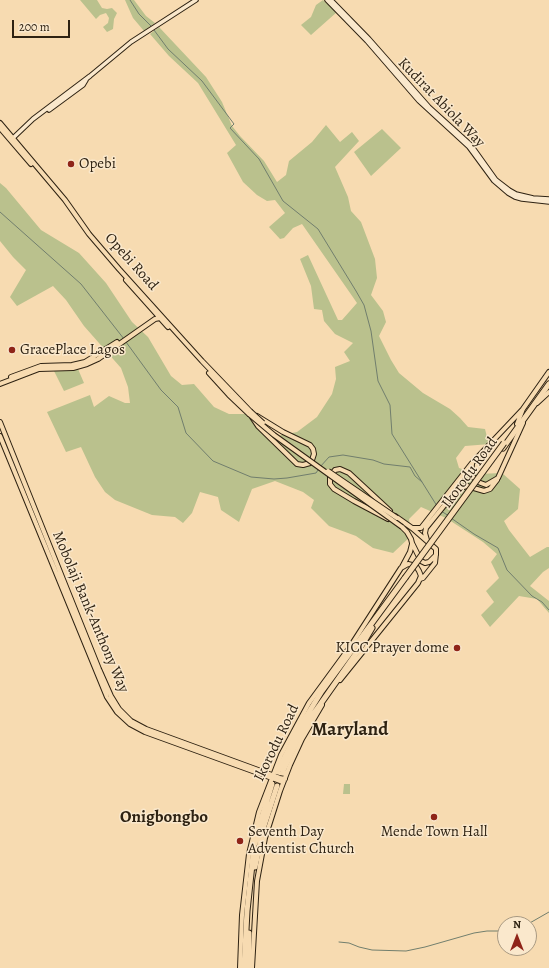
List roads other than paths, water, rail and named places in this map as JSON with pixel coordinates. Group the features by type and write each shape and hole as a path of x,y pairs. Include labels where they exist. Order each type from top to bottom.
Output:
{"highway":[{"name":"Ikorodu Road","path":"505,443 549,380"},
{"name":"Ikorodu Road","path":"281,770 304,728 407,578 549,384"},
{"name":"Ikorodu Road","path":"281,770 300,728 322,692 407,578"},
{"path":"350,647 362,637"},
{"path":"356,660 362,645"},
{"path":"322,692 326,679"},
{"path":"330,689 337,684"},
{"name":"Ikorodu Road","path":"244,968 247,911 254,846 260,820 274,787"},
{"name":"Ikorodu Road","path":"249,968 251,909 256,865 274,787"}],"main road":[{"path":"14,138 33,119 88,78 137,37 196,0"},
{"name":"Kudirat Abiola Way","path":"327,0 369,43 419,101 469,147 494,182 508,193 522,199 549,200"},
{"name":"Kudirat Abiola Way","path":"331,0 369,39 413,90 448,127"},
{"name":"Opebi Road","path":"0,123 14,138 96,245 252,414"},
{"name":"Opebi Road","path":"0,128 14,138 65,200 94,240 160,318"},
{"path":"0,383 40,369 77,367 88,364 150,321 154,316 154,311"},
{"path":"150,321 160,318 229,395 274,435 403,525 408,532 420,560 429,562 436,554 436,549 414,528"},
{"name":"Ikorodu Road","path":"517,424 523,409 549,372"},
{"name":"Ikorodu Road","path":"528,413 549,392"},
{"path":"403,525 414,528 422,528 472,464 523,409"},
{"path":"426,540 426,528 460,488 467,486 484,491 490,489 498,478 528,413"},
{"path":"252,414 310,446 313,449 314,454 310,463 303,465 298,464 258,426 252,414"},
{"name":"Mobolaji Bank-Anthony Way","path":"0,422 1,434 107,697 121,716 138,729 284,781"},
{"path":"472,464 471,474 478,482 486,485 498,478"},
{"path":"340,469 349,473 396,520 354,501 334,489 329,481 332,473 335,470 340,469"},
{"name":"Ikorodu Road","path":"240,968 242,915 249,854 255,826 274,787 284,781 281,770 284,749 301,717 326,679 350,647 402,567 410,552 412,543"},
{"name":"Ikorodu Road","path":"252,968 259,868 274,787 272,777 281,770 337,684 420,579 423,578 435,563 436,554"},
{"path":"402,567 408,564 416,566 419,571 420,579"},
{"path":"274,787 264,779 261,773 281,770"}],"waterway":[{"path":"130,0 139,14 152,27"},
{"path":"154,30 168,49 202,81 234,124 230,128 259,159 283,201 318,229 356,291 364,305 371,331 378,381 390,405 392,434 437,506"},
{"path":"0,212 81,284 124,339"},
{"path":"126,342 161,390 178,407 186,433 213,461 251,477 274,479 316,473 318,470"},
{"path":"320,467 329,457 343,455 373,460 384,464 410,467 415,476 422,482"},
{"path":"441,511 449,516"},
{"path":"451,518 498,548 507,570 532,596 542,602 549,610"},
{"path":"537,919 549,912"},
{"path":"339,942 349,943 372,950 406,951 474,933 497,931"}],"place":[{"name":"Opebi","path":"71,164"},
{"name":"GracePlace Lagos","path":"12,350"},
{"name":"KICC Prayer dome","path":"457,648"},
{"name":"Mende Town Hall","path":"434,817"},
{"name":"Seventh Day Adventist Church","path":"240,841"}],"district":[{"name":"Maryland","path":"350,730"},
{"name":"Onigbongbo","path":"164,818"}]}
